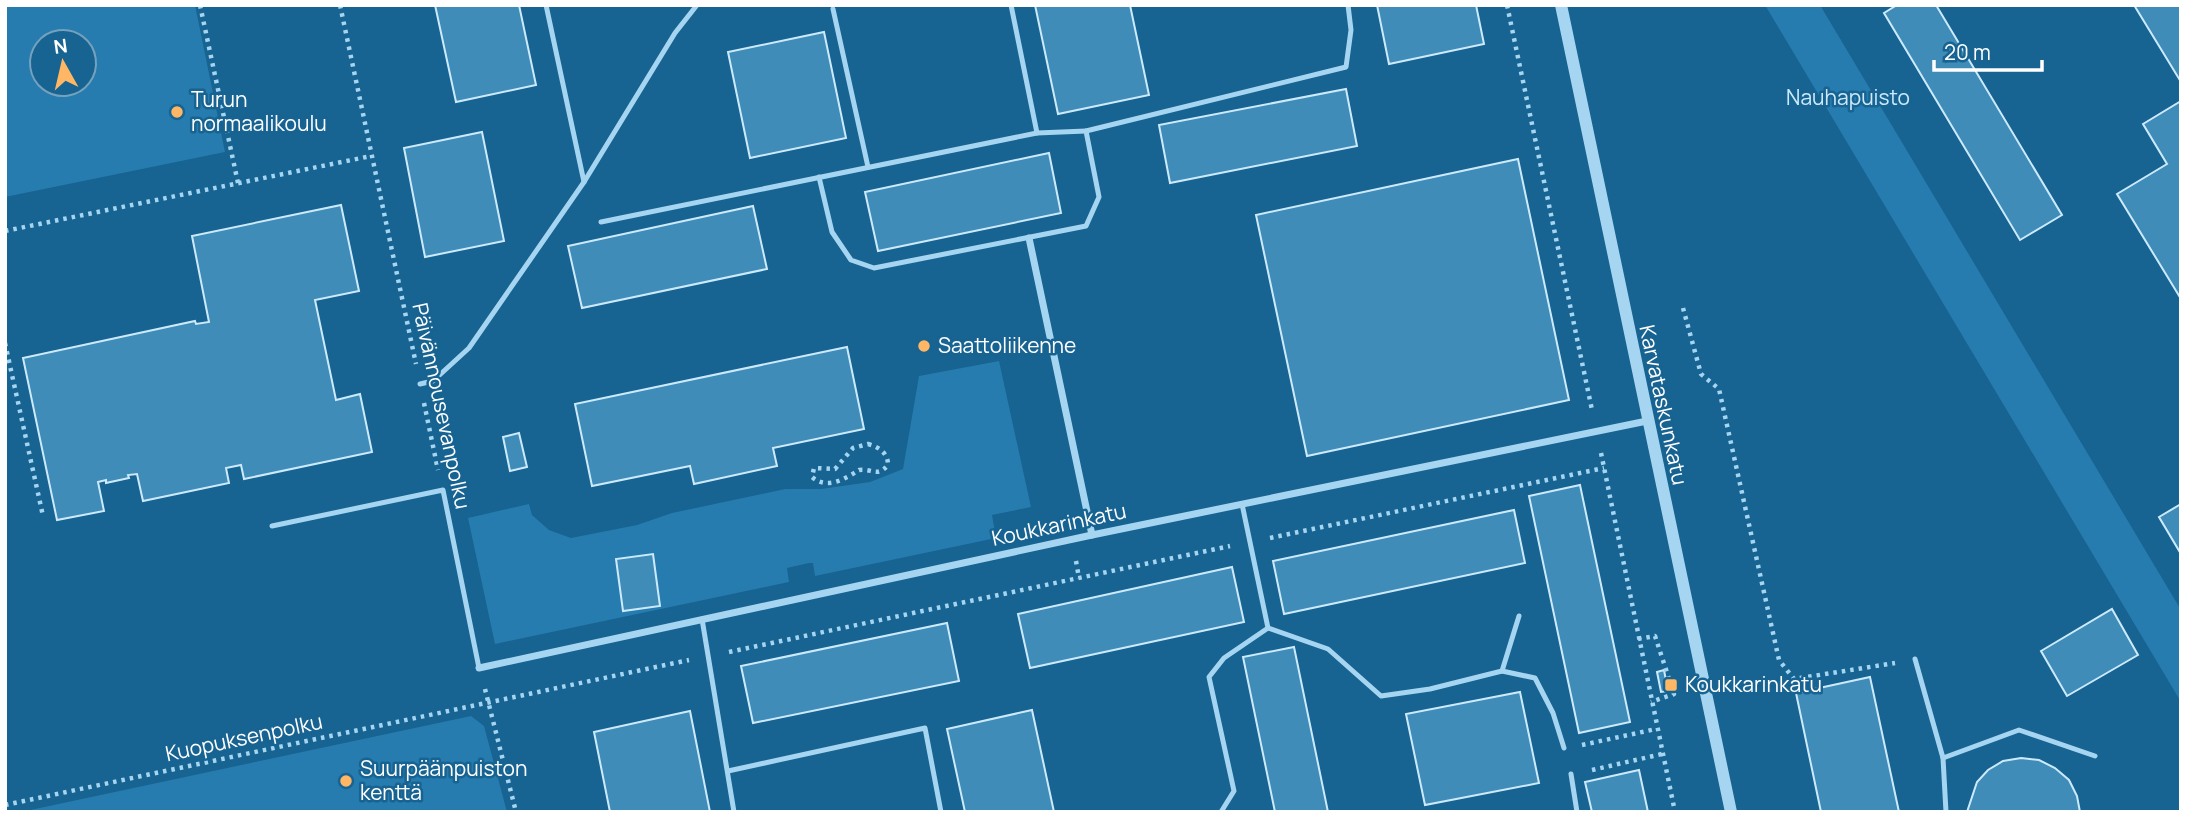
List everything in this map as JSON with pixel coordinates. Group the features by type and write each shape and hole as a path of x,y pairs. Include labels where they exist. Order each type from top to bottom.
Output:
{"street":[{"name":"Karvataskunkatu","path":"1561,5 1731,812"},
{"path":"1028,238 1092,535"},
{"name":"Koukkarinkatu","path":"478,668 1092,535 1647,421"}],"lane":[{"path":"546,5 584,182"},
{"path":"420,384 433,381 469,348 584,182 675,33 697,5"},
{"path":"1011,5 1037,133"},
{"path":"601,222 1037,133 1086,131 1346,67 1351,30 1348,5"},
{"path":"833,9 868,167"},
{"path":"819,177 832,232 851,261 874,268 1086,226 1099,197 1086,131"},
{"path":"272,526 443,490"},
{"name":"Päivännousevanpolku","path":"443,490 478,668"},
{"path":"1242,505 1268,628"},
{"path":"1502,671 1519,616"},
{"path":"702,619 734,812"},
{"path":"1268,628 1328,649 1381,696 1430,689 1502,671 1535,678 1553,713 1564,748"},
{"path":"1222,812 1234,791 1209,677 1224,658 1268,628"},
{"path":"1915,659 1943,758 1946,812"},
{"path":"728,771 925,728 941,812"},
{"path":"1943,758 2019,730 2095,756"},
{"path":"1571,774 1577,812"}],"path":[{"path":"200,5 238,183"},
{"name":"Päivännousevanpolku","path":"340,5 443,490"},
{"path":"5,231 371,156"},
{"path":"1684,308 1701,374 1719,388 1779,660 1794,679 1915,659"},
{"path":"5,343 43,516"},
{"path":"868,444 878,448 888,463 879,473 859,470 838,482 821,483 812,477 814,468 835,469 860,445 868,444"},
{"name":"Kuopuksenpolku","path":"5,805 1604,468"},
{"path":"1638,639 1655,636 1674,694 1651,702"},
{"path":"478,668 516,812"},
{"path":"1564,748 1656,729"},
{"path":"1571,774 1662,754"}],"green space":[{"path":"5,5 195,5 225,152 5,197"},
{"name":"Nauhapuisto","path":"1765,5 1820,5 2181,610 2181,702"},
{"path":"999,361 1031,507 992,515 996,538 815,576 813,563 809,563 787,568 789,582 495,644 468,518 529,504 532,515 549,530 571,538 785,489 821,489 870,482 903,469 919,376"},
{"path":"471,716 484,726 507,812 21,812"}],"building":[{"path":"435,5 519,5 536,85 456,102"},
{"path":"1035,5 1130,5 1149,95 1058,114"},
{"path":"1377,5 1476,5 1484,44 1389,64"},
{"path":"1897,5 1936,5 2062,215 2020,240 1884,13"},
{"path":"2134,5 2181,5 2181,82"},
{"path":"824,32 846,138 750,158 728,52"},
{"path":"1346,89 1357,146 1170,183 1159,125"},
{"path":"2181,101 2181,299 2117,194 2167,164 2143,124"},
{"path":"482,132 504,241 425,257 404,148"},
{"path":"1049,153 1061,213 878,251 865,192"},
{"path":"1518,159 1569,400 1307,456 1256,215"},
{"path":"341,205 359,291 315,300 336,400 360,394 372,452 244,479 241,465 226,468 229,483 143,501 137,474 128,475 129,478 98,482 104,511 57,520 23,358 195,321 196,324 209,322 192,236"},
{"path":"753,206 767,269 582,308 568,246"},
{"path":"847,347 864,429 773,448 777,466 694,484 690,466 592,486 575,404"},
{"path":"519,433 527,467 510,471 503,437"},
{"path":"1580,485 1630,722 1579,733 1529,496"},
{"path":"2181,504 2181,554 2159,517"},
{"path":"1514,510 1525,563 1284,614 1273,561"},
{"path":"653,554 660,606 623,611 616,559"},
{"path":"1232,567 1244,622 1030,668 1018,614"},
{"path":"2112,609 2138,655 2067,696 2041,651"},
{"path":"947,623 959,681 753,723 741,666"},
{"path":"1294,647 1328,812 1275,812 1243,657"},
{"path":"1664,670 1668,691 1661,692 1657,672"},
{"path":"1870,677 1899,812 1821,812 1796,693"},
{"path":"1520,692 1539,783 1425,805 1406,714"},
{"path":"1032,710 1054,812 965,812 947,729"},
{"path":"690,711 710,812 610,812 594,732"},
{"path":"2021,758 2039,760 2055,768 2069,780 2077,796 2080,812 1967,812 1977,782 1988,770 2003,761"},
{"path":"1639,770 1648,812 1592,812 1585,782"}],"place":[{"name":"Turun normaalikoulu","path":"177,112"},
{"name":"Saattoliikenne","path":"924,346"},
{"name":"Koukkarinkatu","path":"1671,685"},
{"name":"Suurpäänpuiston kenttä","path":"346,781"}]}
